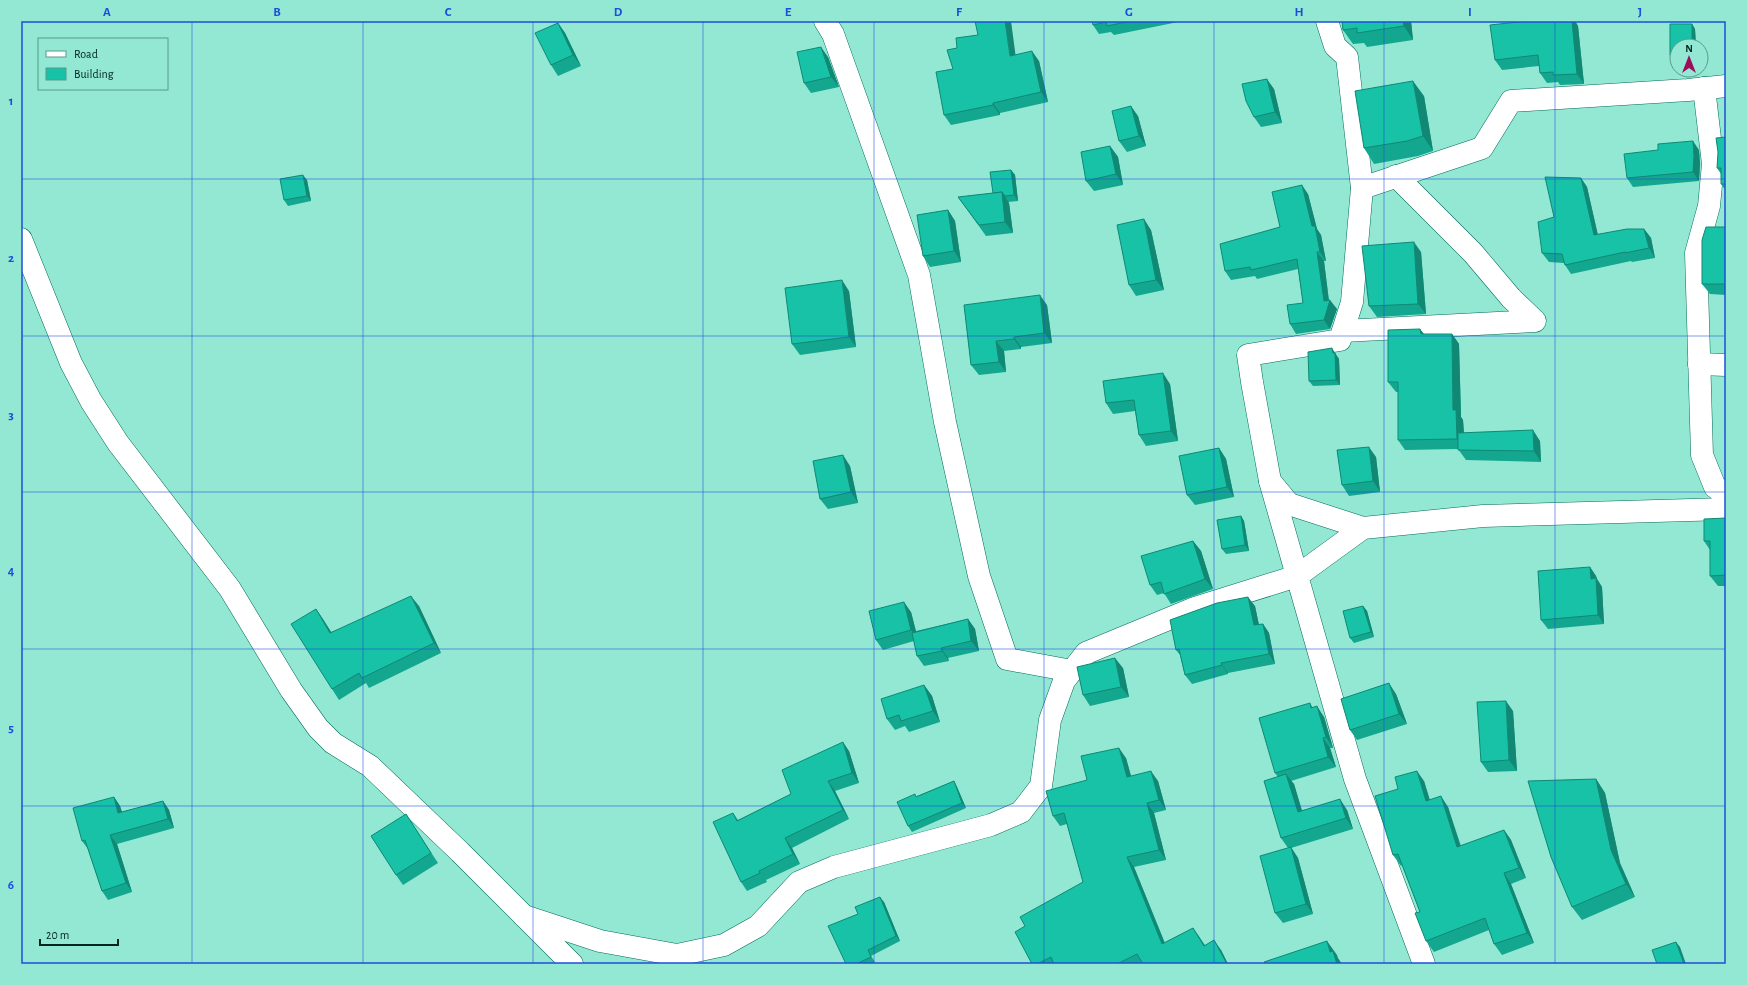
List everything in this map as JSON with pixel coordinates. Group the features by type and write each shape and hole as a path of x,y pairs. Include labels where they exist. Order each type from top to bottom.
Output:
{"street":[{"path":"825,21 833,34 919,275 945,422 979,576 1007,659 1072,671"},
{"path":"1327,21 1335,46 1347,57 1362,188 1352,302 1340,340 1248,355 1270,481 1355,779 1424,964"},
{"path":"1362,188 1482,148 1512,100 1726,86"},
{"path":"1704,88 1718,206 1696,253 1702,455 1715,487 1726,495"},
{"path":"1342,330 1535,321 1511,298 1473,253 1396,176"},
{"path":"21,240 71,363 91,401 118,443 230,589 291,690 318,728 333,743 370,766 460,852 572,964"},
{"path":"1699,364 1726,365"},
{"path":"1270,481 1290,504 1363,528 1484,516 1726,509"},
{"path":"524,916 600,941 677,955 724,945 758,926 799,882 834,867 991,825 1021,812 1041,786 1050,720 1064,681 1086,653 1195,608 1297,576 1363,528"}],"building":[{"path":"975,21 1005,21 1010,56 1032,51 1041,92 993,103 993,105 944,115 936,72 953,69 947,50 957,48 956,38 978,35"},
{"path":"1092,21 1131,21 1107,26 1106,22 1093,25"},
{"path":"1342,21 1403,21 1404,26 1357,33 1357,28 1343,30"},
{"path":"1527,21 1572,21 1577,74 1553,75 1553,72 1540,73 1538,55 1495,60 1490,25"},
{"path":"558,23 573,55 551,65 535,33"},
{"path":"1670,24 1692,24 1692,38 1670,38"},
{"path":"821,47 831,77 804,83 797,52"},
{"path":"1267,79 1275,112 1254,117 1246,101 1242,84"},
{"path":"1413,81 1423,136 1407,141 1364,148 1355,91"},
{"path":"1131,106 1139,136 1119,141 1112,111"},
{"path":"1726,137 1726,184 1721,184 1721,168 1717,168 1718,152 1716,138"},
{"path":"1693,141 1693,172 1627,178 1624,154 1658,150 1658,144"},
{"path":"1110,146 1116,174 1086,181 1081,152"},
{"path":"1011,170 1014,195 1005,196 1002,192 993,193 990,172"},
{"path":"303,175 307,196 284,200 280,179"},
{"path":"1545,177 1581,178 1594,235 1627,229 1644,229 1649,248 1565,265 1562,254 1542,253 1538,222 1554,217"},
{"path":"1302,185 1312,226 1315,226 1320,252 1317,252 1324,301 1330,300 1324,320 1290,324 1287,305 1303,303 1297,259 1251,270 1250,267 1225,271 1220,244 1280,227 1272,192"},
{"path":"1002,192 1005,222 979,225 958,197"},
{"path":"948,210 954,251 923,256 917,215"},
{"path":"1144,219 1156,280 1129,285 1117,225"},
{"path":"1706,227 1726,227 1726,284 1702,284 1702,240"},
{"path":"1414,242 1418,304 1369,306 1362,246"},
{"path":"842,280 849,337 792,344 785,288"},
{"path":"1040,295 1044,333 996,341 999,362 971,365 964,305"},
{"path":"1420,329 1421,334 1452,334 1453,410 1456,410 1457,439 1398,440 1398,382 1388,382 1388,330"},
{"path":"1332,348 1333,353 1335,353 1336,380 1309,381 1308,352"},
{"path":"1163,373 1171,431 1139,435 1134,400 1106,403 1103,381"},
{"path":"1533,430 1534,451 1458,450 1458,433"},
{"path":"1369,447 1373,481 1342,485 1337,450"},
{"path":"1219,448 1227,487 1187,495 1179,456"},
{"path":"843,455 851,492 820,499 813,461"},
{"path":"1241,516 1245,545 1222,549 1217,520"},
{"path":"1726,518 1726,575 1710,576 1710,541 1704,541 1704,519"},
{"path":"1193,541 1205,579 1164,594 1161,582 1150,585 1141,556"},
{"path":"1590,567 1591,579 1596,578 1598,615 1541,620 1538,571"},
{"path":"411,596 434,643 362,678 359,673 332,689 291,624 316,609 330,633"},
{"path":"1248,597 1254,625 1263,624 1269,654 1221,663 1222,665 1185,675 1179,649 1176,650 1170,620 1217,603"},
{"path":"904,602 911,630 876,640 869,611"},
{"path":"1363,606 1371,632 1350,638 1343,611"},
{"path":"968,619 971,641 941,648 942,651 917,656 912,633"},
{"path":"1115,658 1121,687 1083,695 1077,667"},
{"path":"1389,683 1399,714 1350,730 1341,699"},
{"path":"924,685 933,711 901,721 899,715 887,719 881,699"},
{"path":"1506,701 1509,760 1481,762 1477,702"},
{"path":"1310,703 1311,708 1317,706 1326,737 1323,738 1328,757 1275,773 1259,718"},
{"path":"843,742 852,773 828,781 843,810 785,838 793,854 741,882 713,822 733,813 737,821 791,794 782,770"},
{"path":"1119,748 1127,777 1151,771 1159,800 1147,803 1159,850 1127,857 1162,944 1193,928 1204,946 1214,940 1227,964 1143,964 1137,954 1117,964 1054,964 1051,957 1037,964 1032,964 1015,932 1025,926 1020,917 1083,882 1064,813 1053,816 1046,791 1087,780 1081,756"},
{"path":"1417,771 1426,801 1441,796 1457,847 1504,830 1519,868 1504,873 1527,933 1494,944 1485,918 1426,941 1415,913 1420,912 1398,854 1393,855 1375,796 1398,789 1395,777"},
{"path":"1286,774 1298,812 1340,799 1346,818 1281,838 1264,781"},
{"path":"1596,779 1611,850 1626,884 1572,907 1551,857 1528,781"},
{"path":"954,781 962,803 908,826 897,802 915,794 916,797"},
{"path":"114,797 118,813 163,801 168,819 110,835 126,883 102,891 85,840 82,841 73,808"},
{"path":"406,814 431,853 396,875 371,836"},
{"path":"1291,847 1306,904 1275,913 1260,856"},
{"path":"880,897 896,936 868,950 871,957 856,964 846,964 828,926 858,914 855,907"},
{"path":"1327,941 1330,952 1333,951 1337,964 1265,964 1264,962"},
{"path":"1676,942 1684,964 1657,964 1652,950"}]}
